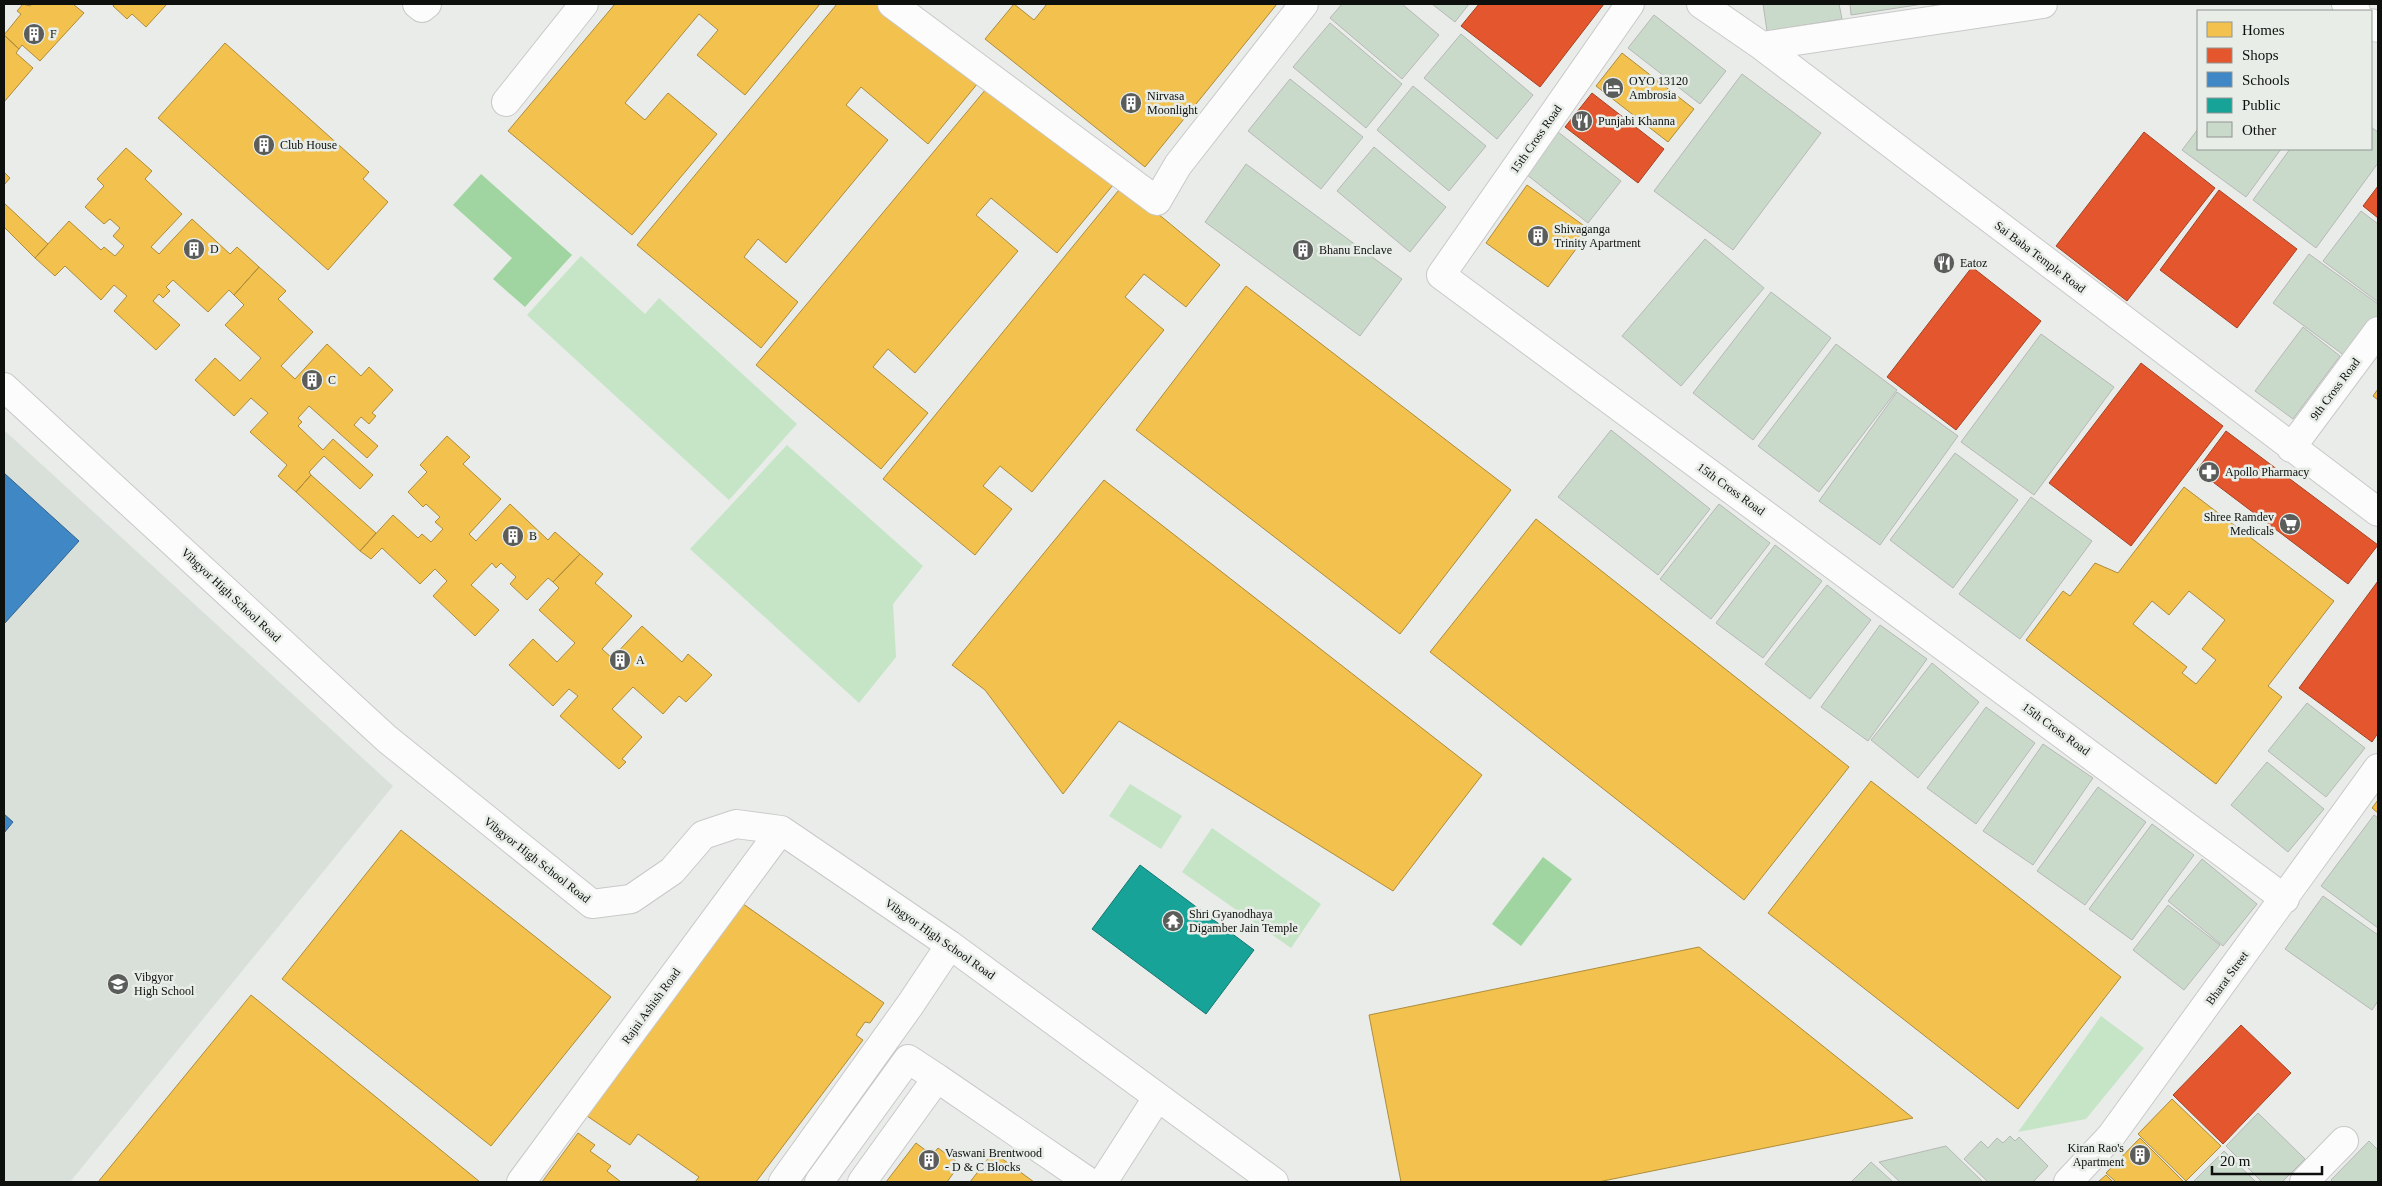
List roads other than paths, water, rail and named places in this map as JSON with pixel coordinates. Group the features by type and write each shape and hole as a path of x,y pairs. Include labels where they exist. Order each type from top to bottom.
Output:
{"street":[{"path":"417,4 422,8 427,4"},
{"path":"506,102 584,4"},
{"path":"892,4 1157,201 1178,165 1304,4"},
{"name":"15th Cross Road","path":"1630,4 1441,275 2285,899"},
{"name":"Sai Baba Temple Road","path":"1701,4 1762,46 2378,512"},
{"path":"1762,46 2043,4"},
{"name":"9th Cross Road","path":"2291,448 2378,331"},
{"name":"Vibgyor High School Road","path":"4,387 387,739 592,904 631,899 672,871 703,835 736,824 781,830 950,945 1274,1182"},
{"name":"Bharat Street","path":"2068,1182 2111,1136 2285,899 2378,768"},
{"name":"Rajni Ashish Road","path":"521,1182 781,830"},
{"path":"783,1182 910,1005 950,945"},
{"path":"819,1182 908,1059 1089,1182"},
{"path":"862,1182 937,1078"},
{"path":"1103,1182 1157,1098"},
{"path":"2304,1182 2344,1141"}],"place":[{"name":"F","path":"34,34"},
{"name":"OYO 13120 Ambrosia","path":"1613,88"},
{"name":"Nirvasa Moonlight","path":"1131,103"},
{"name":"Punjabi Khanna","path":"1582,121"},
{"name":"Club House","path":"264,145"},
{"name":"Shivaganga Trinity Apartment","path":"1538,236"},
{"name":"D","path":"194,249"},
{"name":"Bhanu Enclave","path":"1303,250"},
{"name":"Eatoz","path":"1944,263"},
{"name":"C","path":"312,380"},
{"name":"Apollo Pharmacy","path":"2209,472"},
{"name":"Shree Ramdev Medicals","path":"2290,524"},
{"name":"B","path":"513,536"},
{"name":"A","path":"620,660"},
{"name":"Shri Gyanodhaya Digamber Jain Temple","path":"1173,921"},
{"name":"Vibgyor High School","path":"118,984"},
{"name":"Kiran Rao's Apartment","path":"2140,1155"},
{"name":"Vaswani Brentwood - D & C Blocks","path":"929,1160"}]}
